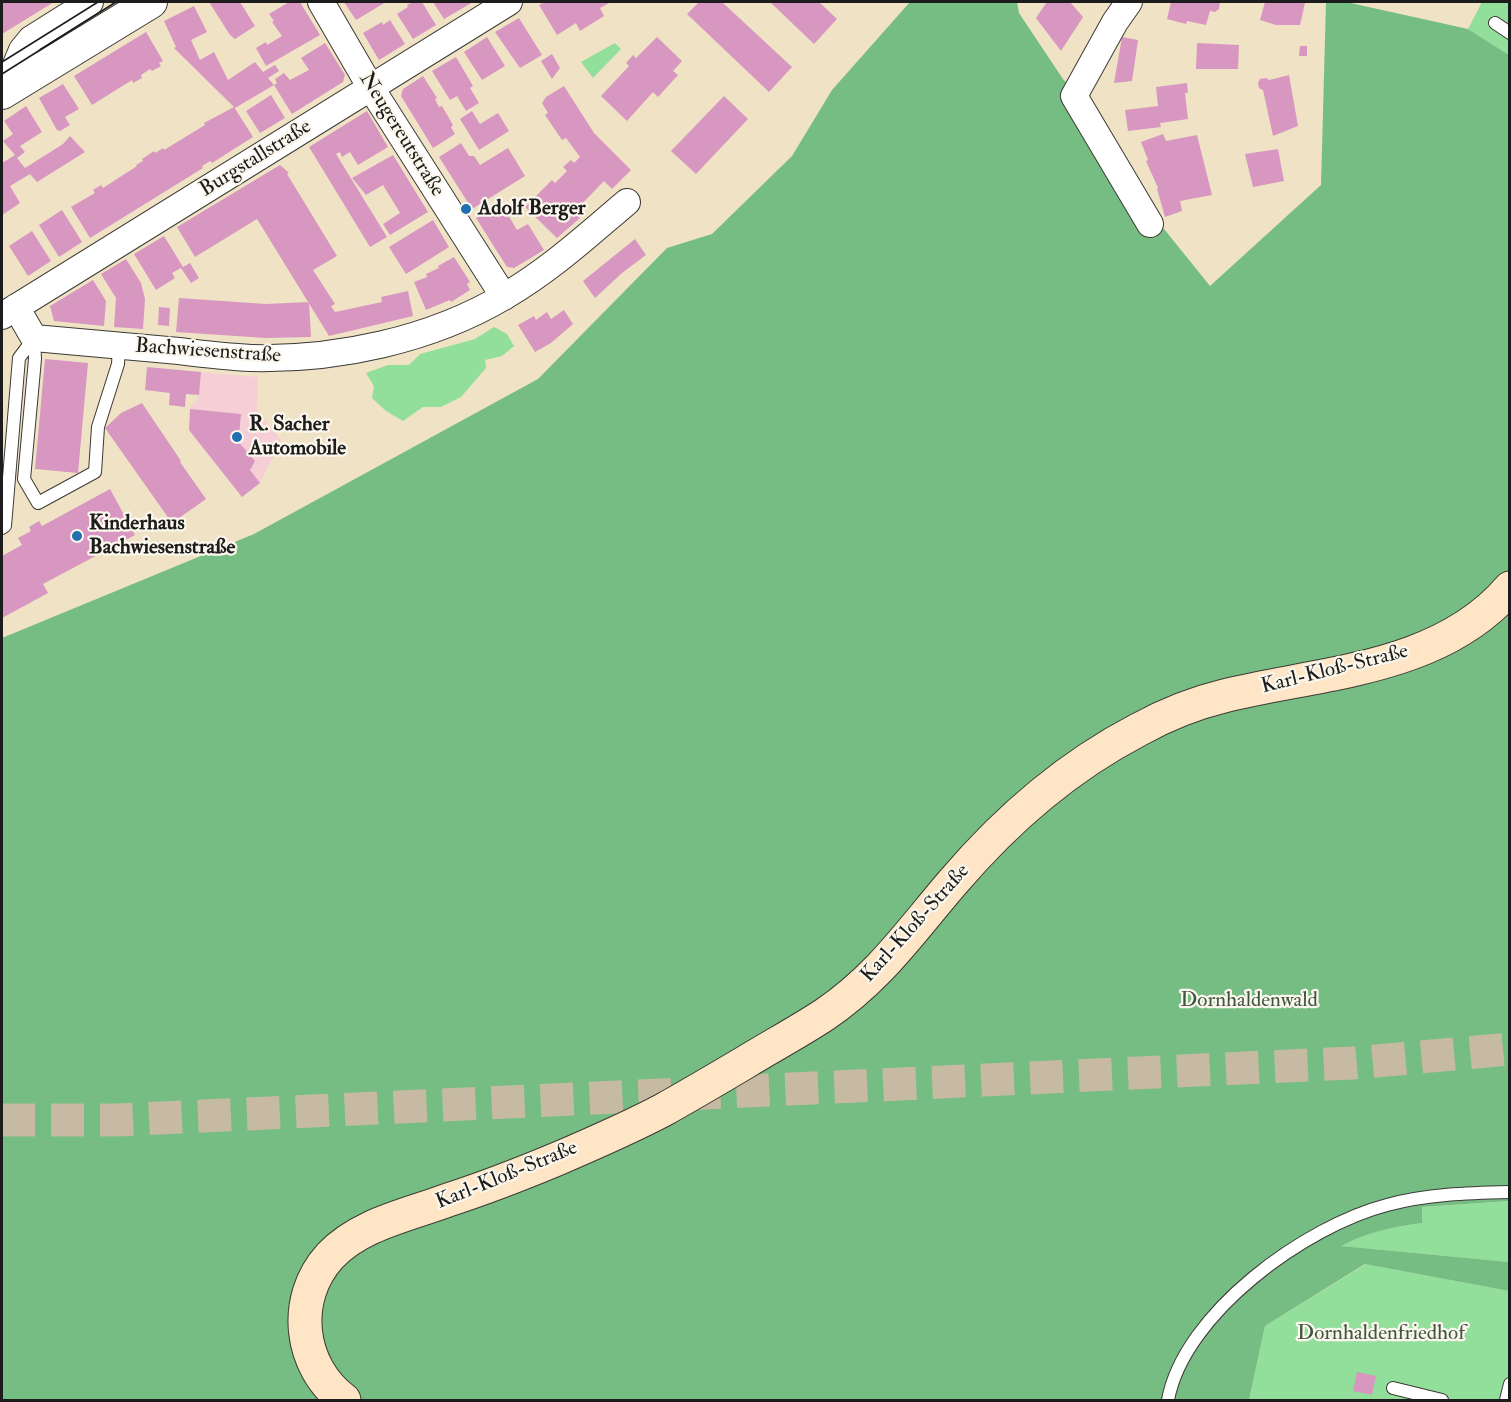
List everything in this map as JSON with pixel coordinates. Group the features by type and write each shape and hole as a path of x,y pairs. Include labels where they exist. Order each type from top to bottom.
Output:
{"main road":[{"name":"Karl-Kloß-Straße","path":"344,1401 332,1392 317,1371 310,1356 305,1322 308,1297 317,1274 326,1261 345,1243 358,1234 382,1224 557,1159 662,1110 824,1014 854,992 886,963 984,848 1037,798 1085,761 1131,733 1160,718 1224,696 1348,671 1411,653 1459,629 1484,612 1509,588"}],"street":[{"path":"3,92 22,50 31,39 90,2"},
{"path":"3,92 151,2"},
{"name":"Neugereutstraße","path":"321,2 371,88 504,297"},
{"name":"Burgstallstraße","path":"9,311 509,2"},
{"path":"1129,2 1115,22 1074,96 1150,224"},
{"name":"Bachwiesenstraße","path":"34,338 249,358 292,357 379,344 421,333 458,319 504,297 567,254 627,202"},
{"path":"9,311 34,338"}],"lane":[{"path":"1496,23 1509,33"},
{"path":"34,338 35,359 24,479 38,503 95,472 98,427 118,364 119,346"},
{"path":"2,528 5,526 19,358 34,338"},
{"path":"1168,1401 1170,1389 1186,1354 1209,1319 1243,1286 1294,1248 1349,1217 1387,1205 1434,1196 1509,1192"},
{"path":"1506,1401 1509,1384"},
{"path":"1393,1389 1442,1401"}],"shaded area":[{"name":"R. Sacher Automobile","path":"201,372 258,377 257,410 281,440 260,483 242,497 189,430 191,406 198,399"}],"green space":[{"name":"Dornhaldenwald","path":"910,2 1017,2 1019,13 1063,79 1103,122 1164,229 1210,286 1321,185 1326,2 1346,2 1468,29 1509,55 1509,1201 1422,1207 1422,1223 1391,1228 1341,1246 1509,1262 1509,1291 1365,1264 1265,1326 1249,1400 2,1400 2,638 254,534 538,379 667,248 712,234 792,156 832,90"},
{"path":"1482,2 1509,2 1509,55 1468,29"},
{"path":"615,43 621,49 593,78 581,62"},
{"path":"494,327 507,334 514,346 502,356 485,360 486,368 461,397 441,407 423,407 403,421 386,411 372,398 374,386 366,373 388,365 409,365 420,354 475,339"},
{"path":"1509,1201 1509,1262 1339,1246 1379,1231 1422,1223 1421,1207"},
{"name":"Dornhaldenfriedhof","path":"1366,1264 1509,1291 1509,1400 1249,1400 1265,1326"}],"building":[{"path":"2,2 54,2 2,34"},
{"path":"209,2 240,2 255,26 235,39"},
{"path":"289,2 300,2 320,35 266,66 256,48 266,42 267,45 282,36 269,14"},
{"path":"344,2 386,2 356,20"},
{"path":"413,2 422,2 436,25 413,39 397,14"},
{"path":"433,2 473,2 444,19"},
{"path":"545,2 611,2 600,8 604,16 580,31 576,23 557,35 539,5"},
{"path":"699,2 722,2 792,67 769,92 687,14"},
{"path":"770,2 819,2 837,19 814,44"},
{"path":"1047,2 1070,2 1083,17 1061,51 1036,18"},
{"path":"1171,2 1220,2 1219,9 1215,12 1210,11 1206,25 1187,21 1186,24 1167,19"},
{"path":"1265,2 1305,3 1300,25 1276,25 1260,20"},
{"path":"194,6 207,32 191,40 200,60 214,52 228,80 255,62 263,72 275,65 279,71 268,78 274,85 235,108 174,48 176,47 164,21"},
{"path":"519,18 542,55 520,68 495,32"},
{"path":"390,20 405,44 379,60 363,33"},
{"path":"146,32 163,61 159,63 161,66 152,71 150,69 141,75 142,78 133,83 132,80 92,105 74,76"},
{"path":"487,37 505,66 482,80 464,52"},
{"path":"657,37 682,61 673,71 678,75 658,97 653,92 627,121 601,96 629,66 626,63 633,55 636,58"},
{"path":"1122,37 1138,40 1132,81 1114,83"},
{"path":"325,43 345,75 343,82 292,114 274,85 277,83 275,79 284,73 290,80 309,70 301,58"},
{"path":"1197,43 1239,45 1238,69 1196,69"},
{"path":"1300,46 1307,46 1307,56 1299,56"},
{"path":"552,54 560,68 552,79 541,61"},
{"path":"456,57 473,86 470,88 479,103 466,111 457,96 450,100 432,71"},
{"path":"1289,75 1298,126 1273,136 1263,90 1259,88 1258,83 1260,79 1269,80"},
{"path":"423,76 437,98 435,99 439,107 442,106 453,125 451,127 455,134 433,148 401,96 403,89"},
{"path":"1187,83 1188,93 1185,93 1188,119 1160,123 1161,127 1128,131 1125,110 1158,106 1156,87"},
{"path":"63,84 79,109 65,117 70,125 60,131 57,130 39,98"},
{"path":"564,86 594,133 631,170 612,189 604,181 574,212 580,218 557,238 525,207 552,180 555,183 567,171 563,167 571,160 574,163 580,157 566,138 562,140 545,115 548,113 542,103 546,97"},
{"path":"271,95 285,118 260,133 246,111"},
{"path":"724,96 748,119 696,174 671,151"},
{"path":"26,106 42,132 20,146 25,152 17,158 25,168 63,144 70,136 85,152 37,182 30,174 10,186 20,203 2,215 2,163 15,155 3,141 13,134 4,121"},
{"path":"234,107 253,137 212,163 210,161 202,166 203,168 90,238 71,207 95,193 93,190 101,185 103,188 137,166 143,161 142,159 154,151 155,153 163,148 164,150 205,125 204,123"},
{"path":"367,111 388,147 358,165 350,152 342,157 340,152 336,154 387,237 370,247 309,147"},
{"path":"472,111 480,124 498,113 509,131 479,150 460,119"},
{"path":"1163,134 1166,141 1197,135 1212,195 1180,201 1182,211 1165,217 1158,188 1146,161 1148,160 1141,142"},
{"path":"461,143 469,156 474,156 480,165 508,148 525,176 472,209 439,157"},
{"path":"1278,149 1284,181 1253,187 1245,154"},
{"path":"393,155 428,212 390,235 383,224 400,213 383,185 366,195 352,178"},
{"path":"280,165 289,173 287,174 337,256 313,270 335,304 331,306 335,312 382,302 381,297 408,291 413,316 329,336 257,219 195,257 177,227"},
{"path":"501,203 517,230 528,224 544,250 514,268 507,267 476,218"},
{"path":"62,210 82,242 59,257 39,225"},
{"path":"433,220 449,247 406,274 389,247"},
{"path":"32,231 51,261 28,276 9,246"},
{"path":"164,236 183,267 190,263 199,278 191,283 181,268 172,273 175,278 156,290 134,254"},
{"path":"635,239 646,255 595,298 583,281"},
{"path":"454,257 470,282 467,284 470,290 451,302 450,300 426,310 414,282 427,277 426,274"},
{"path":"126,259 141,283 145,299 143,329 114,327 116,298 101,274"},
{"path":"93,280 106,301 104,326 54,321 50,306"},
{"path":"179,298 266,304 309,302 311,337 266,338 176,332"},
{"path":"159,307 170,308 169,326 158,325"},
{"path":"564,310 573,324 551,343 535,352 518,325 534,316 536,320 547,312 551,319"},
{"path":"45,359 88,363 78,473 35,469"},
{"path":"147,367 201,372 199,395 186,394 185,407 169,405 170,393 145,390"},
{"path":"142,403 206,499 172,523 105,428 121,413"},
{"path":"190,409 241,414 239,435 237,434 236,439 255,461 250,470 260,483 242,497 189,430"},
{"name":"Kinderhaus Bachwiesenstraße","path":"110,489 135,535 43,584 48,593 2,618 2,556 22,545 18,538 31,531 29,527 39,521 42,526"},
{"path":"1357,1372 1376,1376 1372,1395 1353,1391"}],"tunnel":[{"path":"2,1120 117,1120 1353,1063 1510,1049"}],"tram line":[{"path":"2,62 98,2"},
{"path":"2,74 116,2"}],"place":[{"name":"Adolf Berger","path":"466,209"},
{"name":"R. Sacher Automobile","path":"237,437"},
{"name":"Kinderhaus Bachwiesenstraße","path":"77,536"}]}
